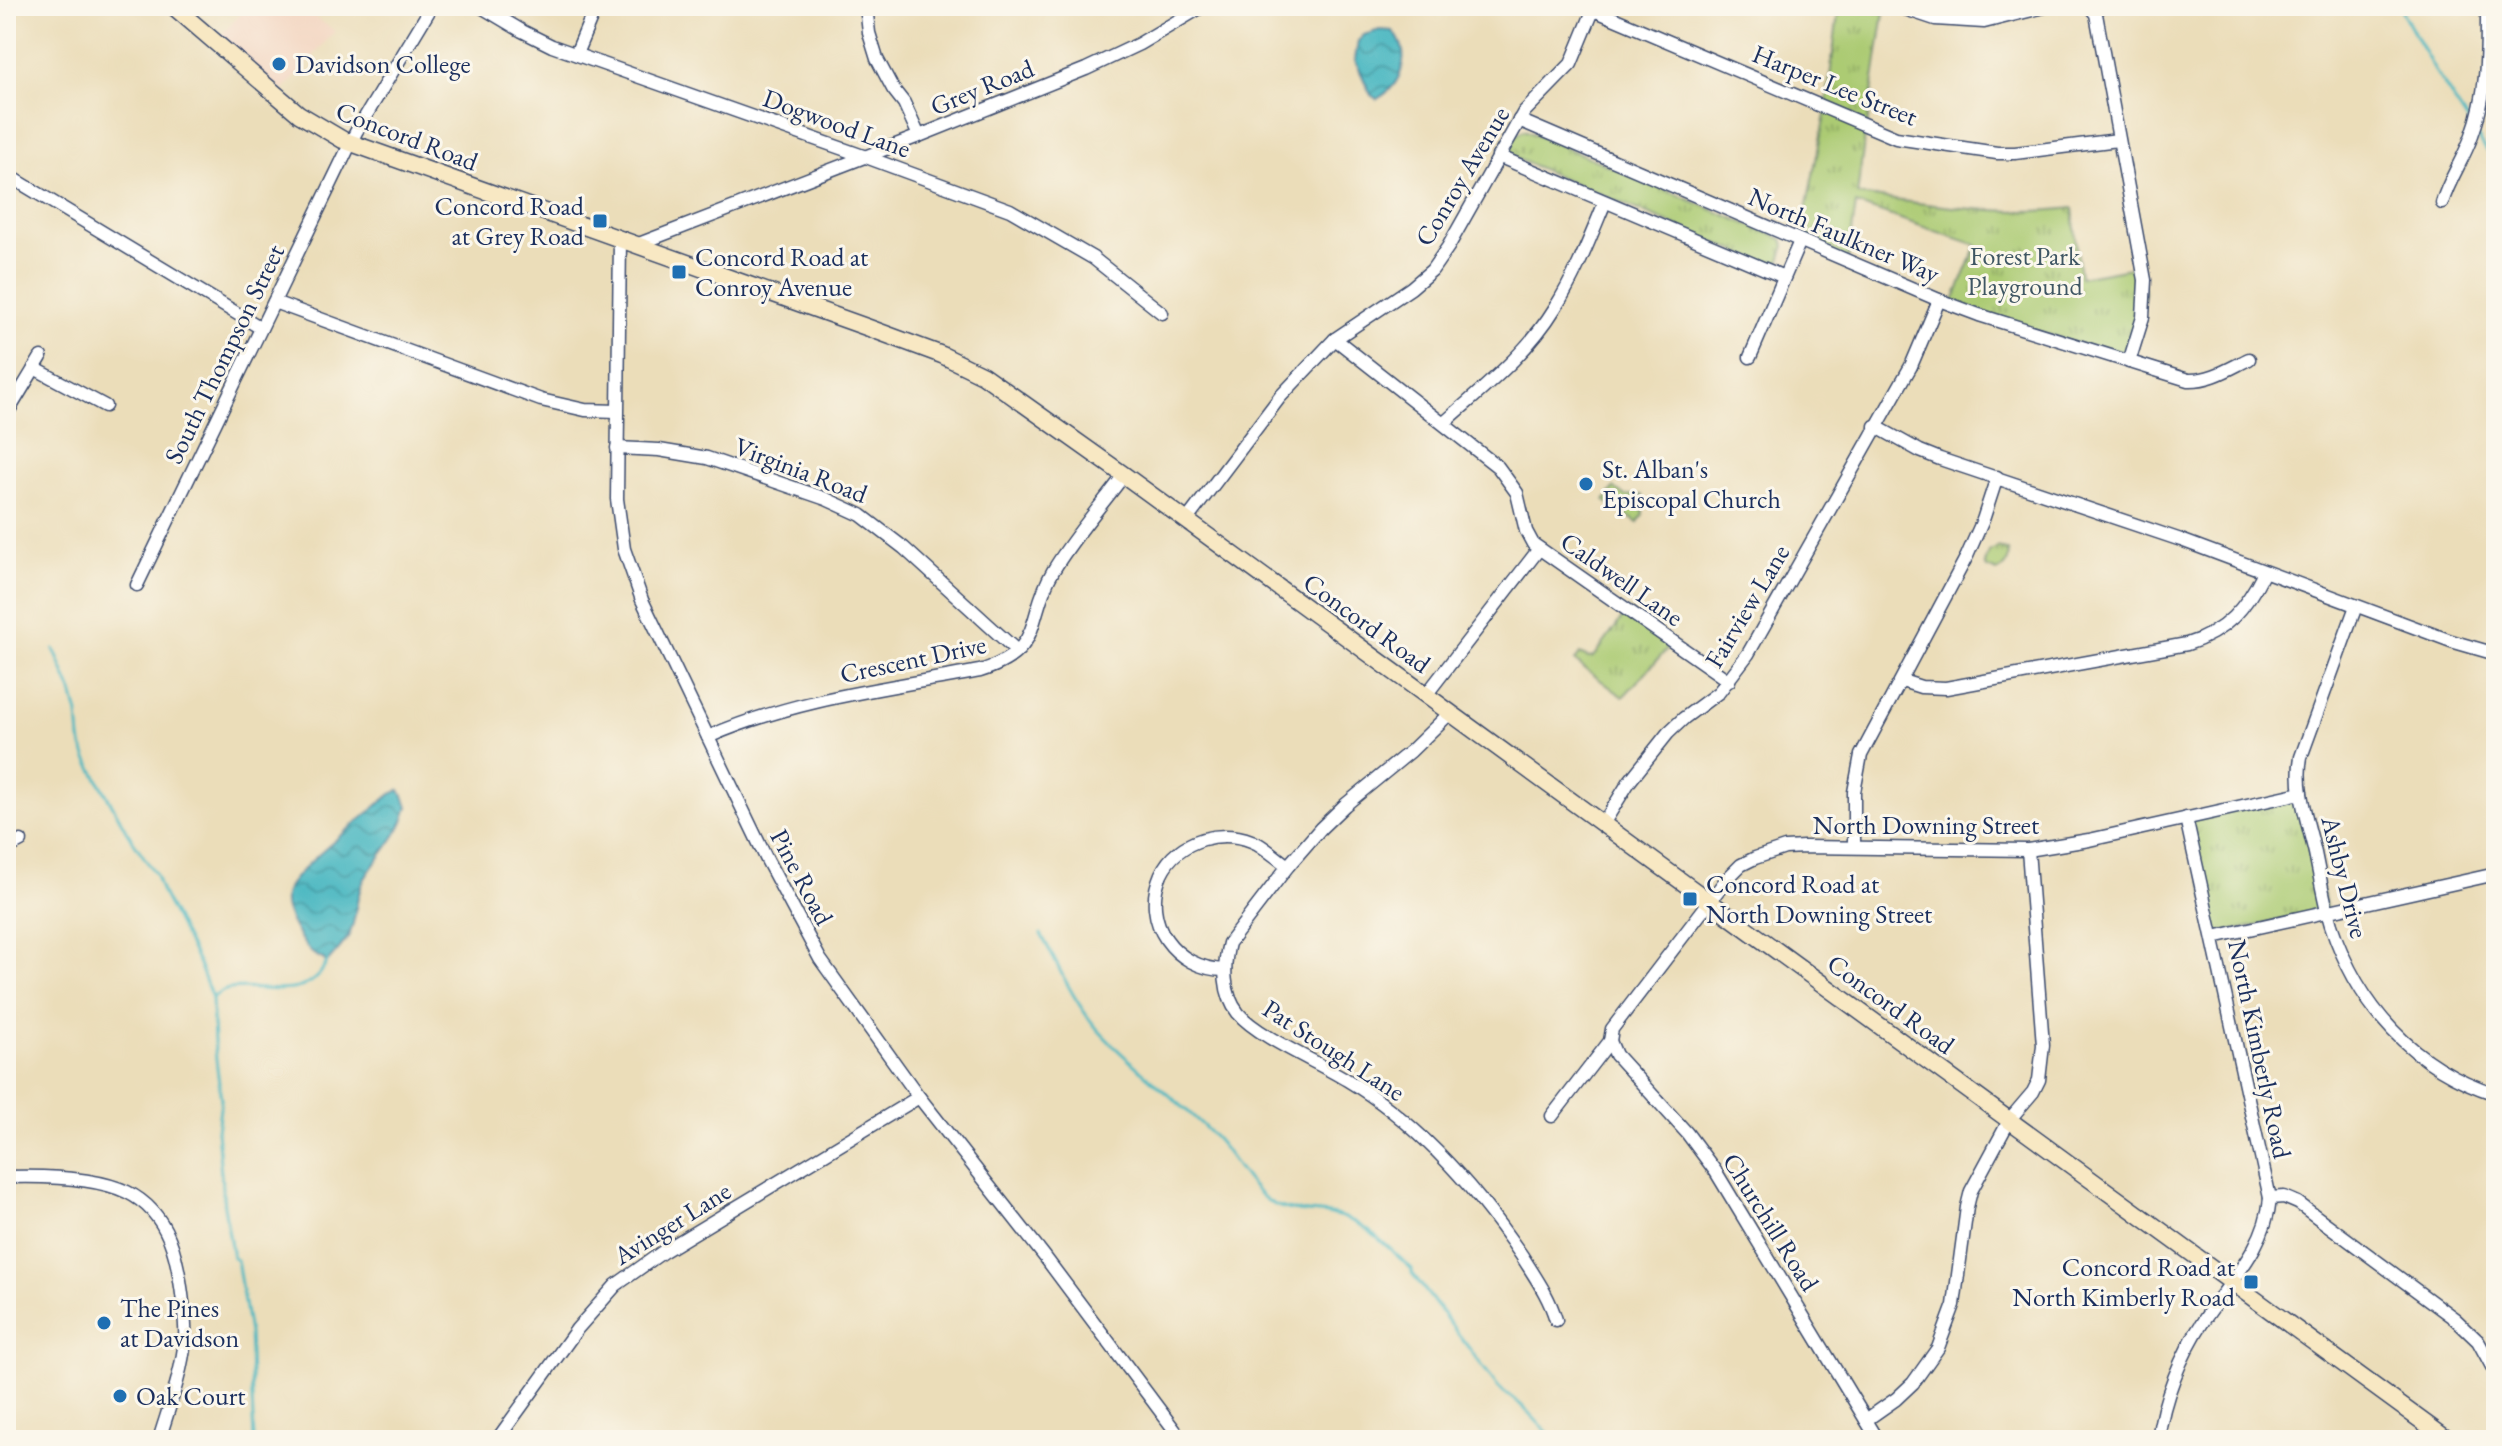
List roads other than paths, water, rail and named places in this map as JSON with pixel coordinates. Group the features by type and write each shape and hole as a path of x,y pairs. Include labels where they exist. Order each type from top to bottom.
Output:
{"main road":[{"name":"Concord Road","path":"173,6 299,114 330,134 869,328 983,375 2448,1440"}],"street":[{"name":"South Thompson Street","path":"137,585 351,143 432,6"},
{"name":"Dogwood Lane","path":"480,6 539,41 1026,217 1093,258 1162,313"},
{"path":"576,54 596,6"},
{"path":"866,6 869,33 877,59 904,103 919,136"},
{"name":"Grey Road","path":"628,242 866,157 1114,57 1203,6"},
{"path":"1896,6 1935,19 1984,22 2048,6"},
{"path":"2089,6 2096,14 2146,292 2143,317 2129,362"},
{"path":"2442,203 2481,108 2485,87 2487,6"},
{"name":"Harper Lee Street","path":"1594,8 1896,138 2006,153 2118,140"},
{"name":"Conroy Avenue","path":"1186,521 1280,397 1335,339 1411,288 1432,270 1519,120 1571,64 1594,8"},
{"name":"North Faulkner Way","path":"1519,120 1939,300 2176,377 2198,380 2214,377 2249,359"},
{"path":"1498,156 1784,277"},
{"path":"6,174 261,328"},
{"path":"1444,423 1516,357 1544,325 1566,290 1605,202"},
{"path":"1750,357 1800,241"},
{"name":"Pine Road","path":"628,242 617,411 617,499 632,577 767,860 813,946 919,1097 1045,1257 1182,1440"},
{"name":"Fairview Lane","path":"1603,824 1629,782 1668,733 1719,692 1748,654 1911,366 1939,300"},
{"path":"274,302 541,400 585,410 617,411"},
{"name":"Caldwell Lane","path":"1335,339 1505,474 1517,493 1528,537 1539,549 1729,681"},
{"path":"6,415 37,362 105,406"},
{"path":"1875,426 1920,451 2181,540 2451,641 2496,654"},
{"name":"Virginia Road","path":"617,448 659,450 707,458 826,499 861,515 904,548 1017,651"},
{"name":"Crescent Drive","path":"708,737 763,714 799,705 996,666 1017,651 1033,630 1042,595 1055,568 1124,475"},
{"path":"1854,847 1854,792 1861,755 1967,556 1997,477"},
{"path":"1426,695 1539,549"},
{"path":"1902,681 1921,687 1946,688 2187,644 2204,638 2233,619 2264,572"},
{"name":"Ashby Drive","path":"2356,606 2299,770 2301,793 2328,911 2338,945 2354,981 2385,1023 2413,1049 2445,1072 2496,1094"},
{"path":"1288,866 1256,843 1232,836 1218,835 1191,844 1178,853 1161,874 1156,902 1165,938 1194,965 1225,970 1229,943 1234,934 1288,866 1345,805 1411,751 1450,713"},
{"name":"North Downing Street","path":"1552,1116 1610,1041 1612,1029 1708,901 1741,865 1772,851 1804,847 2028,850 2089,840 2301,793"},
{"name":"North Kimberly Road","path":"2158,1440 2166,1402 2182,1360 2204,1320 2232,1283 2264,1231 2270,1198 2186,818"},
{"path":"6,849 21,841"},
{"path":"1866,1420 1913,1383 1938,1348 1954,1305 1971,1191 2010,1119 2039,1080 2042,1062 2028,850"},
{"path":"2213,937 2496,874"},
{"name":"Pat Stough Lane","path":"1225,970 1230,998 1246,1021 1348,1080 1381,1103 1446,1159 1500,1224 1548,1297 1556,1320"},
{"name":"Churchill Road","path":"1610,1041 1616,1055 1687,1133 1725,1186 1878,1440"},
{"name":"Avinger Lane","path":"497,1440 577,1329 616,1285 664,1251 919,1097"},
{"path":"6,1177 75,1181 113,1187 136,1197 149,1207 168,1233 180,1280 185,1336 175,1386 159,1440"},
{"path":"2270,1198 2284,1197 2298,1203 2455,1319 2478,1341 2496,1374"}],"water":[{"path":"1380,30 1393,31 1399,40 1403,59 1393,86 1377,99 1371,95 1355,60 1358,41 1364,35"},
{"path":"400,790 408,806 405,817 364,880 350,933 327,963 304,944 286,909 286,892 317,856 391,794"}],"waterway":[{"path":"2399,6 2435,71 2471,126"},
{"path":"2477,136 2496,164"},
{"path":"54,649 72,692 86,757 127,832 156,875 212,998 221,1100 217,1131 224,1206 249,1333 254,1440"},
{"path":"1041,934 1083,1010 1101,1033 1203,1126 1257,1192 1281,1207 1350,1220 1378,1238 1412,1269 1499,1388 1521,1405 1555,1440"},
{"path":"212,998 229,989 297,988 308,984 327,962"}],"place":[{"name":"Davidson College","path":"279,64"},
{"name":"Concord Road at Grey Road","path":"600,221"},
{"name":"Concord Road at Conroy Avenue","path":"679,272"},
{"name":"St. Alban's Episcopal Church","path":"1586,484"},
{"name":"Concord Road at North Downing Street","path":"1690,899"},
{"name":"Concord Road at North Kimberly Road","path":"2251,1282"},
{"name":"The Pines at Davidson","path":"104,1323"},
{"name":"Oak Court","path":"120,1396"}],"park label":[{"name":"Forest Park Playground","path":"2025,271"}]}
